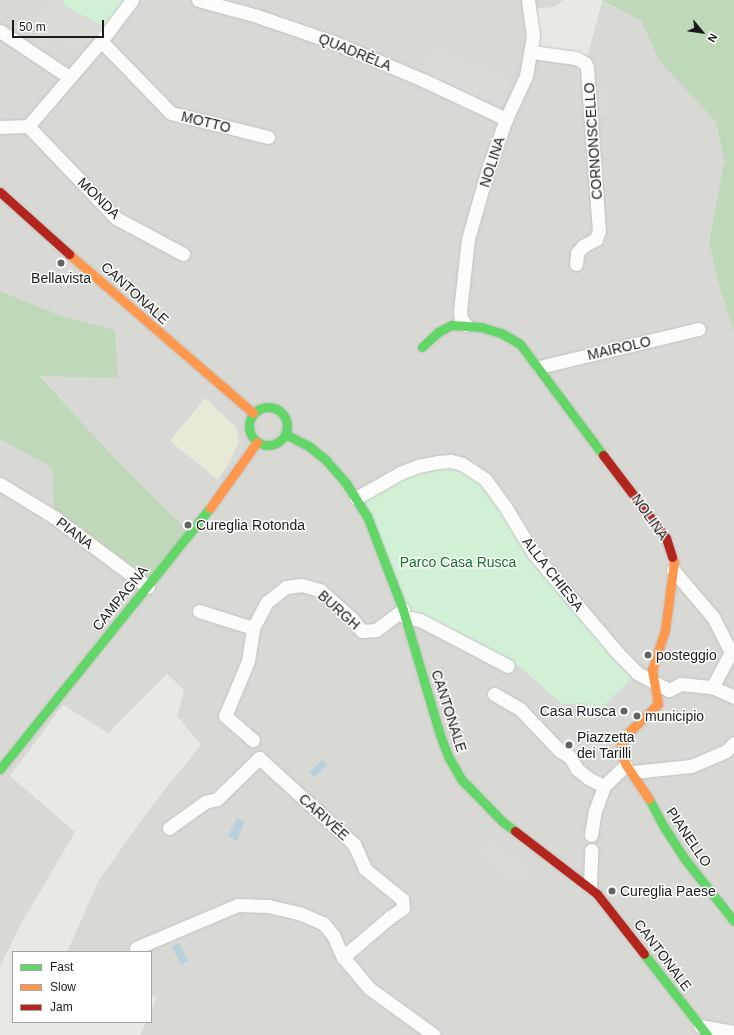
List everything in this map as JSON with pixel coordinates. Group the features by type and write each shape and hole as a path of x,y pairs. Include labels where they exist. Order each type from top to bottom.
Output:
{"street":[{"path":"0,127 28,126 101,41 132,0"},
{"name":"QUADRÈLA","path":"198,0 254,15 333,42 423,80 506,119"},
{"name":"NOLINA","path":"466,325 461,319 460,311 468,239 488,169 506,119 526,76 532,52 533,36 528,0"},
{"path":"0,31 69,78"},
{"name":"MOTTO","path":"101,41 171,113 268,137"},
{"name":"CORNONSCELLO","path":"532,52 576,58 586,62 599,231 596,239 583,246 577,253 576,264"},
{"name":"MONDA","path":"28,126 116,218 182,254"},
{"name":"CANTONALE","path":"0,192 140,316 253,412"},
{"name":"NOLINA","path":"422,347 438,332 452,326 466,325 501,333 520,344 539,367 666,538 673,555 673,570 665,630 652,670 658,704 628,733 621,745 629,769"},
{"name":"MAIROLO","path":"539,367 700,329"},
{"path":"264,406 276,408 281,411 287,422 285,434 278,442 273,444 262,444 257,442 249,432 248,425 253,412 264,406"},
{"name":"CANTONALE","path":"285,434 310,447 338,472 356,498 372,529 404,614 440,735 449,758 461,779 503,822 590,887 633,938 703,1030"},
{"name":"CAMPAGNA","path":"0,769 218,499 257,442"},
{"name":"ALLA CHIESA","path":"356,498 418,466 451,461 462,464 485,479 534,554 616,651 638,673 669,690 681,684 712,687 734,697"},
{"name":"PIANA","path":"0,484 54,517 148,587"},
{"path":"673,570 713,617 731,652 712,687"},
{"name":"BURGH","path":"253,740 225,716 248,661 253,628 267,602 286,587 302,585 320,590 351,618 362,631 376,630 404,614"},
{"path":"199,611 253,628"},
{"path":"404,614 420,620 508,666"},
{"path":"494,694 520,709 560,751 570,757 577,769 588,778 604,786"},
{"path":"591,835 595,811 604,786 629,769 691,766 726,751 734,743"},
{"name":"CARIVÉE","path":"169,828 205,802 217,799 259,758 354,844 365,869 402,899 403,908 390,917 343,957"},
{"name":"PIANELLO","path":"629,769 684,858 734,921"},
{"path":"590,850 590,887"},
{"path":"136,948 229,907 238,905 256,904 299,913 320,920 333,935 343,957 369,988 434,1035"},
{"path":"703,1030 734,1032"}],"shaded area":[{"path":"0,0 563,0 555,7 529,9 532,51 586,62 602,1 641,21 659,61 716,122 724,160 709,242 720,290 734,332 734,1035 140,1035 146,1023 152,1023 152,1009 157,998 152,996 152,951 67,951 99,880 154,803 201,745 177,716 184,690 167,674 108,733 63,705 10,776 75,832 21,924 0,967 0,439 52,468 54,517 112,455 40,375 115,330 59,315 0,291"},
{"path":"49,0 64,0 63,5 100,24 101,28 86,45 71,51 58,39 47,46 42,44 38,28 33,25"},
{"path":"434,45 513,82 503,104 495,107 421,73"},
{"path":"599,88 608,88 608,114 599,114"},
{"name":"Piazzetta dei Tarilli","path":"570,737 584,753 570,757 556,747"},
{"path":"491,841 531,869 520,885 480,857"}],"green space":[{"path":"53,0 132,0 101,41 66,14"},
{"path":"601,0 734,0 734,332 720,290 709,242 724,160 716,122 659,61 641,21"},
{"path":"0,291 59,315 115,330 118,378 40,376 112,455 191,534 148,587 54,517 52,468 0,439"},
{"path":"205,398 236,427 239,441 231,459 218,480 170,441"},
{"name":"Parco Casa Rusca","path":"438,462 473,470 534,554 637,673 597,712 585,703 562,704 520,667 405,617 356,498"}],"water":[{"path":"322,760 327,765 314,778 309,773"},
{"path":"237,818 244,822 237,841 228,836"},
{"path":"179,943 188,961 181,964 172,947"}],"traffic: fast":[{"path":"422,347 438,332 452,325 481,327 501,333 520,344 603,455"},
{"path":"264,407 272,407 282,412 286,419 287,426 286,433 282,440 272,445 264,445 254,440 252,437 249,430 249,422 254,412 257,410 264,407"},
{"path":"285,434 310,447 325,459 346,483 367,516 403,610 440,735 449,758 461,779 503,822 515,831"},
{"path":"0,769 210,508"},
{"path":"649,799 664,827 684,858 734,921"},
{"path":"644,954 707,1035"}],"traffic: slow":[{"path":"69,254 253,413"},
{"path":"210,508 257,442"},
{"path":"649,799 626,765 622,755 621,745 628,733 658,704 652,670 665,630 674,562 672,557"}],"traffic: jam":[{"path":"0,192 69,254"},
{"path":"603,455 666,538 672,557"},
{"path":"515,831 597,894 644,954"}],"place":[{"name":"Bellavista","path":"61,263"},
{"name":"Cureglia Rotonda","path":"188,525"},
{"name":"posteggio","path":"648,655"},
{"name":"Casa Rusca","path":"624,711"},
{"name":"municipio","path":"637,716"},
{"name":"Piazzetta dei Tarilli","path":"569,745"},
{"name":"Cureglia Paese","path":"612,891"}]}
